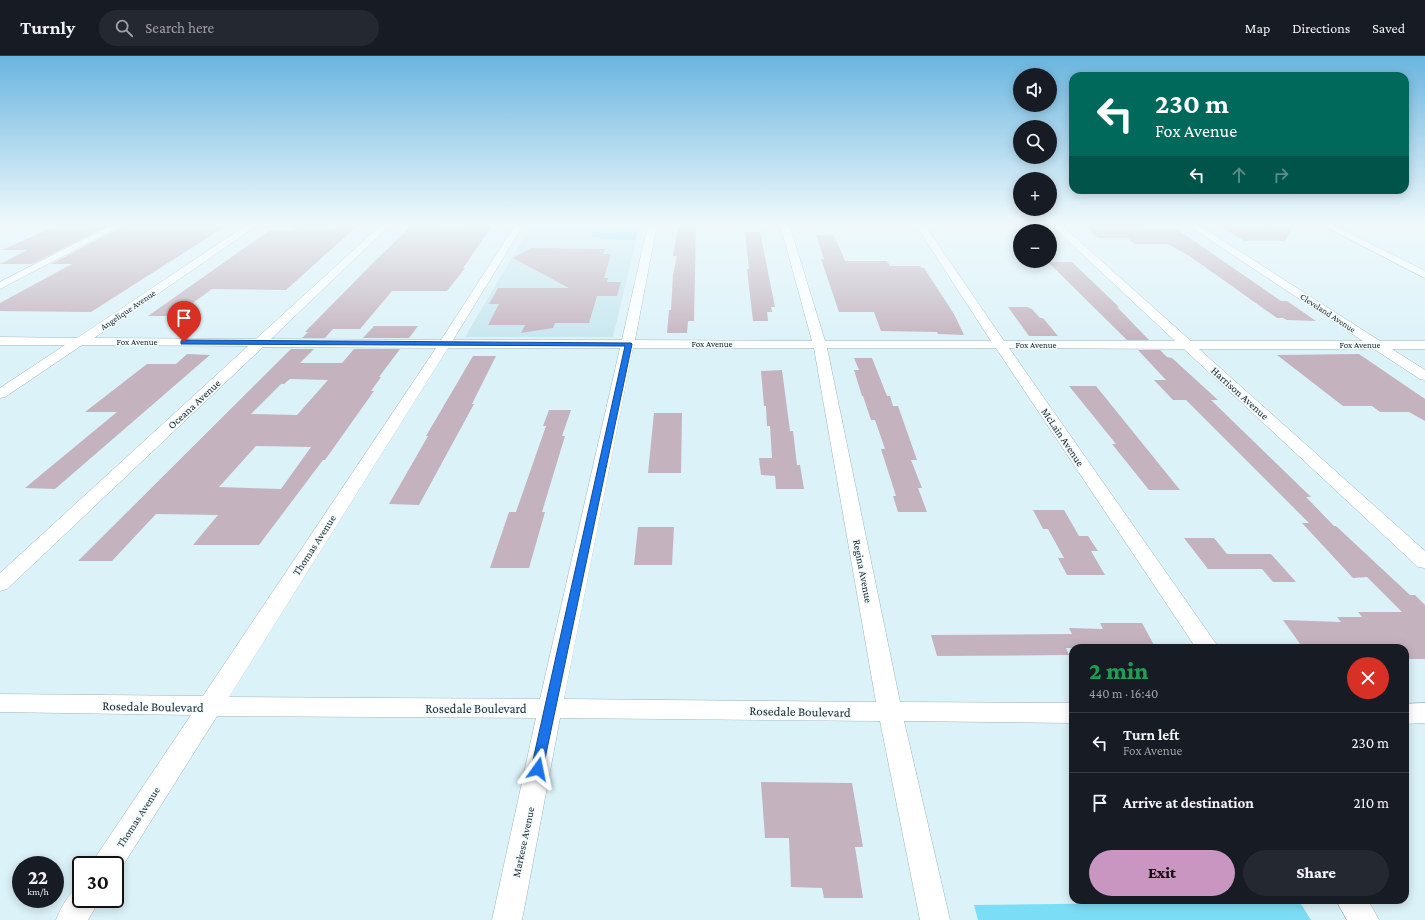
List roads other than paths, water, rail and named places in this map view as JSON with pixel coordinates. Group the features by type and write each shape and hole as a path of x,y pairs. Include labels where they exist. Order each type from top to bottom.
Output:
{"street":[{"path":"0,286 42,264"},
{"name":"Angelique Avenue","path":"0,394 81,342 195,264"},
{"name":"Oceana Avenue","path":"4,576 260,343 343,264"},
{"name":"Thomas Avenue","path":"113,856 494,264"},
{"name":"Markese Avenue","path":"507,920 550,708 645,264"},
{"name":"Regina Avenue","path":"797,264 820,345 890,712 935,920"},
{"name":"McLain Avenue","path":"947,264 1000,345 1205,644"},
{"name":"Harrison Avenue","path":"1100,264 1425,562"},
{"name":"Cleveland Avenue","path":"1253,264 1425,376"},
{"path":"1404,264 1425,275"},
{"name":"Fox Avenue","path":"0,341 444,344 1425,345"},
{"name":"Rosedale Boulevard","path":"0,703 1069,713"},
{"path":"1409,714 1425,714"},
{"path":"1354,904 1364,920"},
{"path":"72,920 79,908"}]}
